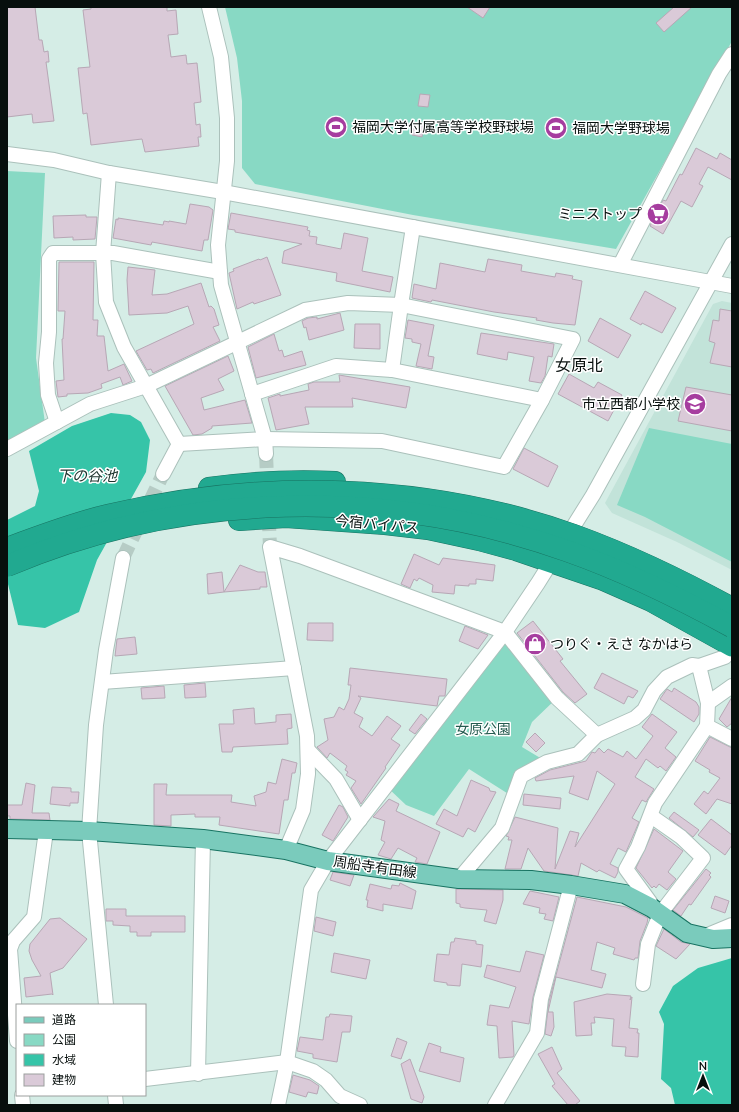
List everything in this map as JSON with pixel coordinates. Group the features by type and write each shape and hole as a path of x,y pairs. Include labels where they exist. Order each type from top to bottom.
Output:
{"highway":[{"path":"7,538 78,514 131,500 241,484 300,481 400,485 502,504 572,527 680,570 732,597"},
{"path":"7,548 56,530 106,516 199,498 240,493 328,491 374,493 481,509 527,520 573,535 665,573 732,608"},
{"path":"7,566 58,546 107,531 154,521 235,510 284,507 374,509 424,515 476,525 523,537 566,551 656,588 732,627"},
{"name":"今宿バイパス","path":"7,575 53,557 133,534 175,526 286,517 385,524 428,529 479,540 600,579 650,601 732,647"}],"main road":[{"name":"周船寺有田線","path":"7,829 89,831 203,839 286,850 328,861 459,878 531,880 571,885 625,894 654,910 687,933 713,939 732,938"}],"street":[{"path":"209,7 221,57 225,91 227,161 218,245 221,285 265,439 266,454"},
{"path":"620,265 719,74 732,54"},
{"path":"7,154 54,160 109,172 732,286"},
{"path":"109,172 103,254 106,302 124,347 179,444"},
{"path":"392,370 400,305 413,227"},
{"path":"278,1105 287,1062 311,890 328,861 505,632 593,495 732,244"},
{"path":"58,422 48,395 46,363 49,332 49,259 53,253 113,254 220,272"},
{"path":"10,446 90,404 146,386 305,310 348,303 400,305 574,338 542,400 504,467 382,441 265,439 179,444"},
{"path":"252,394 336,366 392,370 542,400"},
{"path":"163,474 179,444"},
{"path":"286,850 303,810 308,774 308,750 307,736 270,547 300,556 505,632 557,698 597,735"},
{"path":"106,1004 89,831 96,725 123,558"},
{"path":"459,878 502,828 521,776 547,762 578,754 597,735 635,718 644,710 654,690 667,677 692,665 699,666 725,657 732,647"},
{"path":"654,910 644,892 626,869 638,847 655,803 707,726 708,703 699,666"},
{"path":"102,682 294,668"},
{"path":"708,703 732,686"},
{"path":"707,726 732,739"},
{"path":"308,750 336,779 360,820"},
{"path":"643,984 654,910 703,858 681,838 651,816"},
{"path":"16,1028 10,949 13,941 34,917 46,831"},
{"path":"198,1074 203,839"},
{"path":"495,1105 537,1033 541,999 571,885"},
{"path":"704,937 732,925"},
{"path":"146,1079 198,1074 287,1062 313,1071 326,1080 340,1096 360,1105"}],"shaded area":[{"name":"市立西都小学校","path":"722,301 732,303 732,570 677,542 612,513 605,503 713,304"}],"green space":[{"name":"福岡大学野球場","path":"225,7 732,7 732,41 616,249 413,215 255,184 242,168 242,101 237,58"},
{"path":"7,171 45,173 36,358 45,423 7,444"},
{"path":"649,428 732,444 732,562 645,517 617,505"},
{"name":"女原公園","path":"505,632 557,698 532,722 522,747 547,762 521,776 513,797 469,769 434,816 406,805 386,786"}],"water":[{"name":"下の谷池","path":"111,413 130,415 141,422 150,440 146,472 97,560 79,612 45,628 18,625 7,580 7,520 35,506 39,491 29,451 72,426"},
{"path":"732,958 732,1105 675,1105 671,1088 661,1079 664,1024 659,1012 673,986 698,968"}],"building":[{"path":"7,7 35,7 39,40 42,40 44,52 48,51 49,62 46,62 54,121 33,123 32,114 7,117"},
{"path":"91,7 167,7 167,11 176,10 178,34 168,35 171,57 186,55 187,64 197,63 201,102 194,103 196,125 200,124 201,137 198,137 199,146 145,152 142,139 91,145 87,113 83,114 78,68 90,67 83,10 91,9"},
{"path":"467,7 490,7 483,18"},
{"path":"674,7 692,7 664,32 656,23"},
{"path":"420,94 430,95 428,107 418,106"},
{"path":"414,123 424,125 422,137 412,135"},
{"path":"696,148 717,159 720,153 732,160 732,180 708,167 699,184 703,186 692,207 681,201 663,234 650,226 663,200 666,201"},
{"path":"190,204 209,207 213,210 208,240 204,240 202,251 152,242 151,245 113,238 116,219 118,220 118,218 163,225 164,221 186,224"},
{"path":"231,213 308,227 307,230 310,231 309,236 317,237 316,244 341,249 344,233 368,238 362,271 393,277 390,292 336,281 337,273 282,263 284,251 302,244 235,232 235,230 228,229"},
{"path":"86,215 86,217 97,217 95,239 73,240 73,237 54,238 53,216"},
{"path":"267,257 281,295 254,304 253,302 237,309 229,273 234,271 233,269"},
{"path":"488,259 522,265 521,271 555,277 556,273 573,276 572,279 582,281 575,325 553,323 536,320 537,318 412,298 414,284 436,289 440,263 485,272"},
{"path":"59,262 94,262 93,320 98,320 97,336 104,336 108,371 124,364 132,381 123,385 120,377 101,384 102,388 88,393 67,394 67,396 58,397 56,381 64,380 62,339 65,311 58,311"},
{"path":"128,267 155,270 152,295 167,294 201,283 209,307 211,306 214,309 219,325 213,327 220,341 153,373 151,369 147,370 136,351 194,324 188,306 167,313 129,315 127,280"},
{"path":"645,291 676,308 662,333 630,319"},
{"path":"720,309 732,311 732,367 710,363 715,343 709,341 713,320 719,321"},
{"path":"340,313 344,330 309,340 306,327 304,328 302,321 308,318 317,317 317,319"},
{"path":"600,318 631,335 618,358 588,341"},
{"path":"408,320 434,325 428,356 434,357 432,369 416,366 421,344 412,342 412,339 405,338"},
{"path":"355,324 380,324 380,349 354,348"},
{"path":"481,333 554,344 552,357 548,356 545,376 541,383 529,381 534,357 508,352 507,360 477,354"},
{"path":"274,334 279,351 282,350 284,357 302,351 306,365 256,378 248,347"},
{"path":"228,356 234,371 218,379 224,390 201,398 204,410 245,400 252,423 212,426 212,428 202,434 193,435 165,386"},
{"path":"569,374 594,388 598,382 622,395 608,421 558,394"},
{"path":"339,375 410,387 406,408 352,398 353,407 305,407 309,424 276,430 268,398 280,394 280,396 309,390 308,384 314,382 340,382"},
{"path":"686,387 732,395 732,431 678,421"},
{"path":"524,448 558,466 548,487 513,469"},
{"path":"414,554 439,565 443,558 495,565 493,581 476,579 476,584 469,584 469,586 455,585 454,594 432,592 433,585 419,578 417,581 414,579 410,588 401,584"},
{"path":"240,565 258,572 265,572 267,587 224,592"},
{"path":"222,572 224,592 208,594 207,574"},
{"path":"533,621 563,659 560,661 587,694 575,703 563,692 517,633"},
{"path":"308,623 333,623 333,641 307,640"},
{"path":"465,626 488,635 478,649 459,641"},
{"path":"135,637 137,654 115,656 117,639"},
{"path":"350,668 447,679 445,696 439,696 437,706 358,696 361,698 354,713 363,718 359,727 372,736 387,716 401,726 391,739 400,745 361,804 351,788 356,781 346,775 348,772 345,770 347,766 330,753 327,758 317,747 328,740 324,719 334,717 339,707 344,710 349,699 351,685 348,685"},
{"path":"602,673 638,691 633,698 628,696 624,704 594,688"},
{"path":"205,683 206,697 185,698 184,685"},
{"path":"164,686 165,698 142,699 141,688"},
{"path":"674,688 696,702 699,707 699,714 694,722 660,699 667,689 672,692"},
{"path":"732,697 732,723 727,727 719,719"},
{"path":"254,708 255,724 276,722 276,715 291,714 292,728 287,729 288,744 233,747 232,752 222,752 219,724 234,724 233,710"},
{"path":"421,714 427,719 415,734 409,730"},
{"path":"652,714 677,732 665,748 676,757 666,771 660,766 658,768 646,759 635,777 654,789 646,802 642,800 632,818 639,822 626,852 618,848 610,864 618,868 615,878 599,870 597,872 581,863 578,876 544,871 528,848 521,869 505,869 512,840 508,840 509,837 506,836 515,817 558,828 555,869 570,831 579,833 575,847 615,784 597,771 588,800 569,793 574,776 536,781 535,778 550,770 586,761 592,752 595,753 599,748 604,753 608,749 623,757 627,751 636,759 653,736 642,727"},
{"path":"535,733 545,743 536,752 526,742"},
{"path":"710,737 732,748 732,804 717,799 706,814 694,804 704,791 708,794 720,778 709,772 710,770 695,761"},
{"path":"282,759 297,763 295,773 292,773 288,800 284,800 279,834 219,825 220,817 195,817 195,814 171,815 171,826 154,825 154,784 167,784 166,795 232,795 231,802 256,806 254,796 266,792 268,782 276,784"},
{"path":"471,780 489,788 490,791 496,792 475,832 468,828 463,837 436,824 444,809 457,816"},
{"path":"26,783 35,785 32,813 49,813 50,820 10,819 10,816 7,816 7,805 22,805"},
{"path":"52,787 71,788 71,792 79,792 78,803 70,803 70,806 50,804"},
{"path":"524,794 561,798 560,809 523,805"},
{"path":"389,799 399,804 396,811 440,832 427,864 415,862 417,858 398,848 391,859 378,855 385,842 381,840 385,821 373,817"},
{"path":"339,805 343,807 348,817 333,841 322,835"},
{"path":"674,812 699,830 693,837 669,818"},
{"path":"711,819 732,835 732,845 725,855 698,835"},
{"path":"654,829 683,851 668,872 676,879 667,890 659,884 656,888 654,886 652,888 636,868"},
{"path":"706,869 711,873 709,875 711,877 691,905 689,904 681,916 673,910"},
{"path":"333,872 354,875 350,886 330,880"},
{"path":"400,883 416,891 412,909 383,904 383,911 367,907 368,900 366,900 370,884 391,889 392,885 399,886"},
{"path":"456,889 503,890 503,900 496,924 484,921 487,910 460,907 460,904 456,903"},
{"path":"530,891 559,897 553,921 544,919 546,914 539,913 540,908 523,904"},
{"path":"715,896 729,901 725,913 711,908"},
{"path":"577,897 626,907 648,918 640,941 638,958 635,958 634,960 613,954 615,948 597,942 591,970 606,974 602,988 556,977 548,1012 553,1012 554,1027 551,1036 545,1034 549,1001"},
{"path":"106,909 126,909 126,916 185,916 185,932 151,932 151,936 137,936 137,932 130,932 130,926 113,925 113,921 106,921"},
{"path":"316,917 336,922 333,936 314,931"},
{"path":"60,918 87,939 63,968 50,973 53,995 26,997 24,978 41,976 32,960 29,951 30,944 50,919"},
{"path":"664,929 681,942 690,944 676,959 656,946"},
{"path":"455,938 476,941 476,944 483,945 481,967 462,964 460,986 447,985 447,983 434,981 437,954 449,955 451,942 454,942"},
{"path":"526,951 544,955 533,997 529,1024 512,1021 514,1055 513,1057 499,1058 497,1026 487,1025 490,1005 509,1008 516,987 484,977 487,965 520,972"},
{"path":"334,953 370,960 366,979 331,972"},
{"path":"607,994 631,996 630,1000 632,997 629,1028 638,1029 638,1057 625,1056 626,1047 612,1046 614,1019 594,1017 595,1023 591,1023 592,1035 576,1036 574,1002"},
{"path":"330,1014 352,1016 350,1032 342,1032 337,1062 313,1058 313,1054 297,1051 300,1037 323,1040 326,1017 329,1017"},
{"path":"397,1038 407,1042 401,1059 391,1056"},
{"path":"429,1043 441,1047 440,1052 464,1058 460,1082 419,1071"},
{"path":"552,1047 562,1069 557,1073 580,1101 575,1105 568,1105 552,1086 555,1084 538,1054"},
{"path":"410,1059 424,1097 422,1103 411,1099 401,1064"},
{"path":"293,1075 310,1080 319,1086 317,1094 308,1092 306,1097 289,1092"}],"tunnel":[{"path":"266,454 270,547"},
{"path":"123,558 163,474"}],"place":[{"name":"福岡大学付属高等学校野球場","path":"336,127"},
{"name":"福岡大学野球場","path":"556,128"},
{"name":"ミニストップ","path":"658,214"},
{"name":"市立西都小学校","path":"695,404"},
{"name":"つりぐ・えさ なかはら","path":"535,644"}],"district":[{"name":"女原北","path":"579,365"}]}
